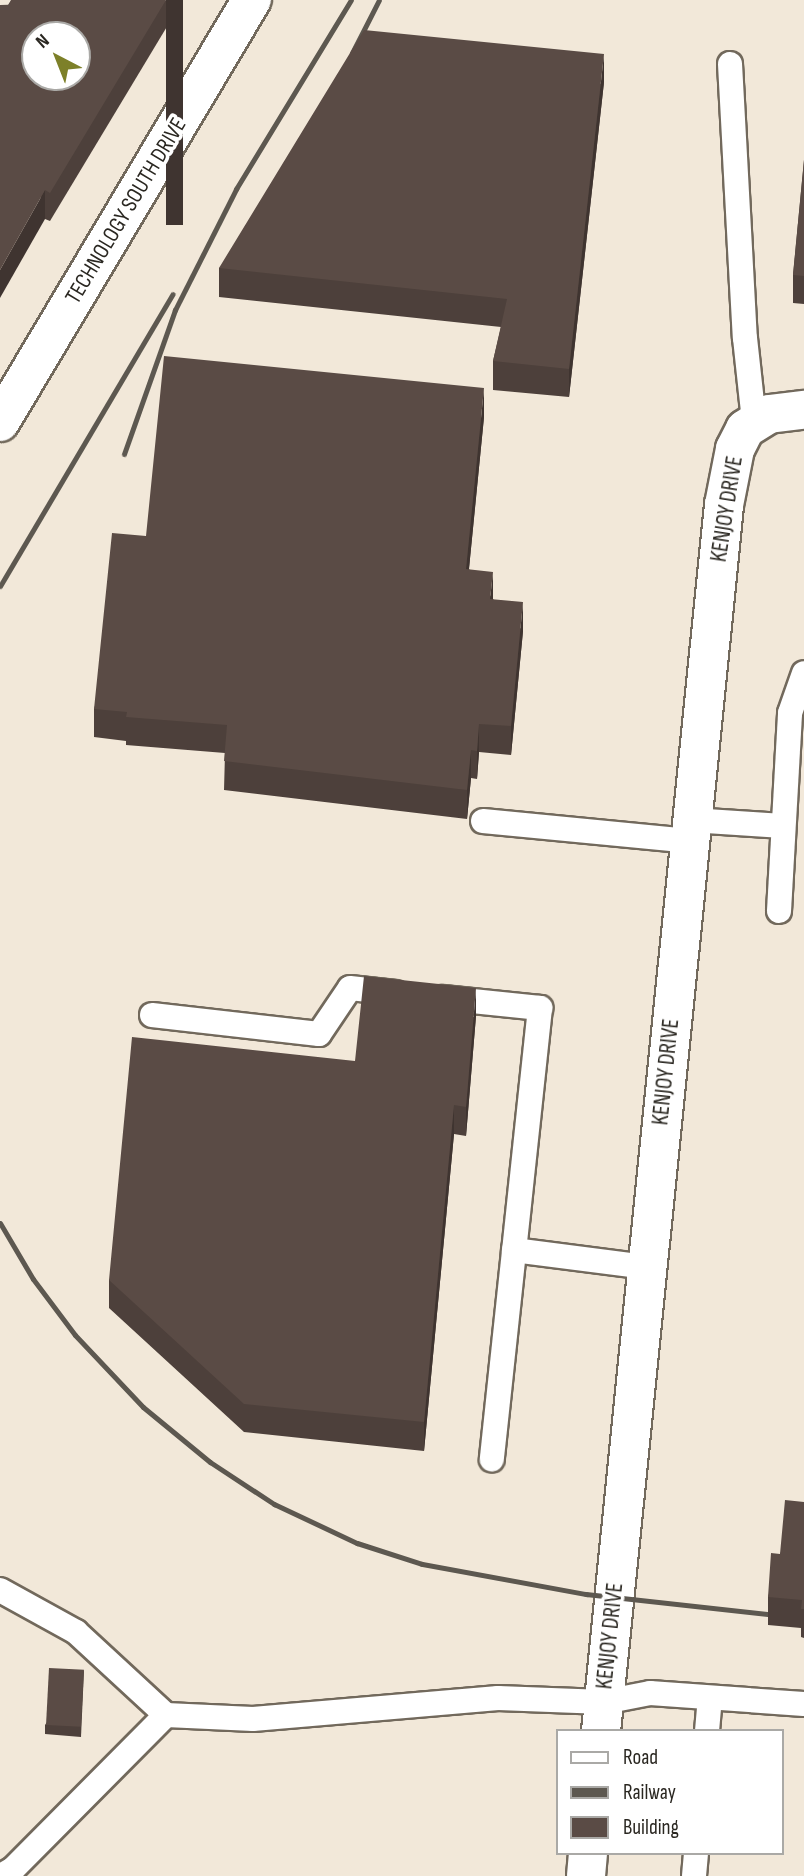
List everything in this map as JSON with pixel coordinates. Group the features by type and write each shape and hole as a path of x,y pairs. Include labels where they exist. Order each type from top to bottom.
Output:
{"street":[{"name":"TECHNOLOGY SOUTH DRIVE","path":"0,422 252,0"},
{"path":"754,421 783,411 804,410"},
{"name":"KENJOY DRIVE","path":"602,1716 724,505 735,449 754,421"},
{"path":"586,1876 589,1855"}],"lane":[{"path":"730,64 744,338 754,421"},
{"path":"779,911 790,713 804,673"},
{"path":"483,821 690,830 783,826"},
{"path":"152,1015 319,1034 350,988 540,1007 492,1459"},
{"path":"514,1250 647,1267"},
{"path":"0,1590 76,1632 166,1715 253,1719 498,1698 602,1716 650,1693 804,1704"},
{"path":"707,1729 710,1698"},
{"path":"1,1876 13,1869 166,1715"},
{"path":"694,1876 696,1855"}],"building":[{"path":"11,0 166,0 50,193 45,190 0,270 0,5 8,5"},
{"path":"364,30 604,54 569,369 493,361 507,299 219,268"},
{"path":"804,160 804,276 793,275"},
{"path":"164,356 484,388 466,569 493,572 490,599 523,602 511,726 479,724 477,751 471,750 467,790 224,761 227,725 126,717 127,712 94,709 112,533 146,536"},
{"path":"364,976 476,988 466,1107 454,1105 424,1422 244,1404 109,1280 132,1037 355,1061"},
{"path":"785,1500 804,1502 804,1609 801,1609 802,1600 768,1597 771,1553 780,1554"},
{"path":"49,1668 84,1670 81,1727 46,1725"}],"railway":[{"path":"124,454 175,310 236,189 351,0"},
{"path":"352,53 379,0"},
{"path":"0,586 173,294"},
{"path":"0,1223 33,1279 75,1335 143,1407 210,1462 274,1504 357,1543 422,1564 586,1594 804,1618"}]}
